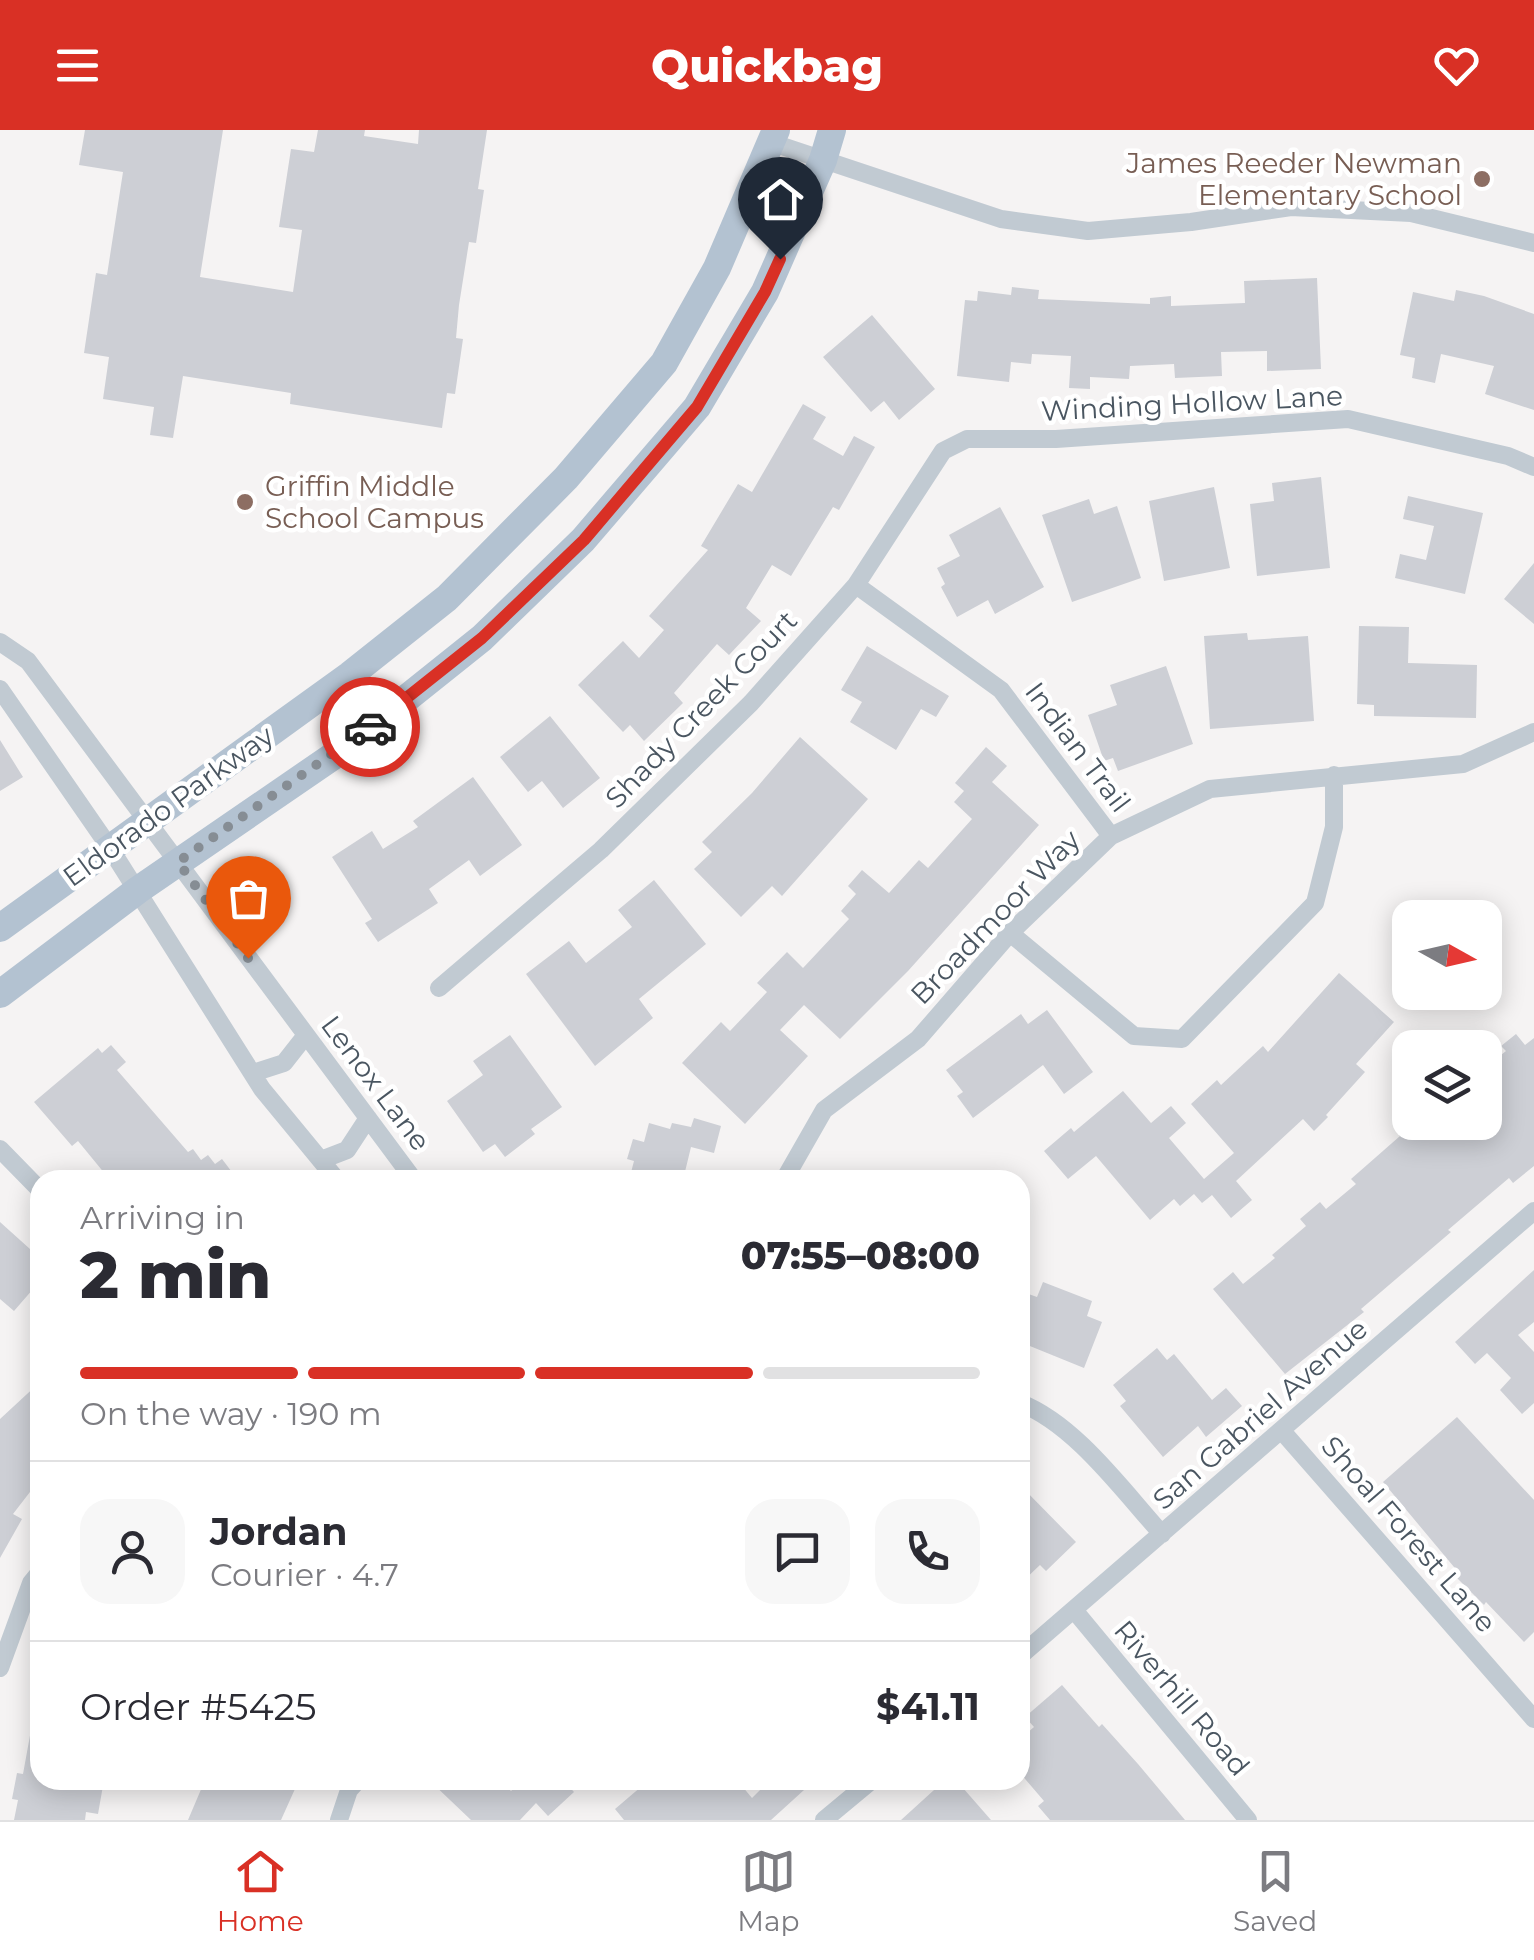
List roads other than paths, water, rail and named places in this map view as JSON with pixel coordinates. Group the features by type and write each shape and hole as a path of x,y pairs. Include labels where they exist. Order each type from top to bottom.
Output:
{"main road":[{"name":"Eldorado Parkway","path":"0,994 138,890 342,750 482,638 584,540 697,407 765,292 823,160 832,130"},
{"name":"Eldorado Parkway","path":"0,928 350,675 446,598 566,478 664,363 717,268 774,136"}],"street":[{"path":"774,136 823,160 1001,219 1088,231 1191,222 1291,207 1412,212 1534,243"},
{"name":"Winding Hollow Lane","path":"968,439 1056,439 1348,419 1508,456 1534,467"},
{"name":"Shady Creek Court","path":"439,988 600,850 752,703 856,584 943,452 968,439"},
{"name":"Indian Trail","path":"856,584 1001,690 1111,836"},
{"name":"Lenox Lane","path":"0,642 28,660 407,1170"},
{"path":"0,689 138,890 253,1073 328,1170"},
{"name":"Broadmoor Way","path":"790,1170 824,1110 918,1039 1010,933 1111,836 1210,789 1463,764 1534,732"},
{"path":"1010,933 1134,1036 1182,1039 1315,903 1334,827 1334,775"},
{"path":"253,1073 284,1063 306,1035"},
{"path":"320,1160 347,1150 368,1118"},
{"path":"0,1149 30,1180"},
{"name":"San Gabriel Avenue","path":"1030,1647 1534,1211"},
{"path":"1030,1407 1088,1452 1162,1534"},
{"name":"Shoal Forest Lane","path":"1282,1431 1532,1713"},
{"path":"0,1668 30,1586"},
{"name":"Riverhill Road","path":"1074,1610 1248,1820"},
{"path":"339,1820 349,1790"},
{"path":"824,1820 860,1790"}],"place":[{"name":"James Reeder Newman Elementary School","path":"1482,179"},
{"name":"Griffin Middle School Campus","path":"245,502"}]}
